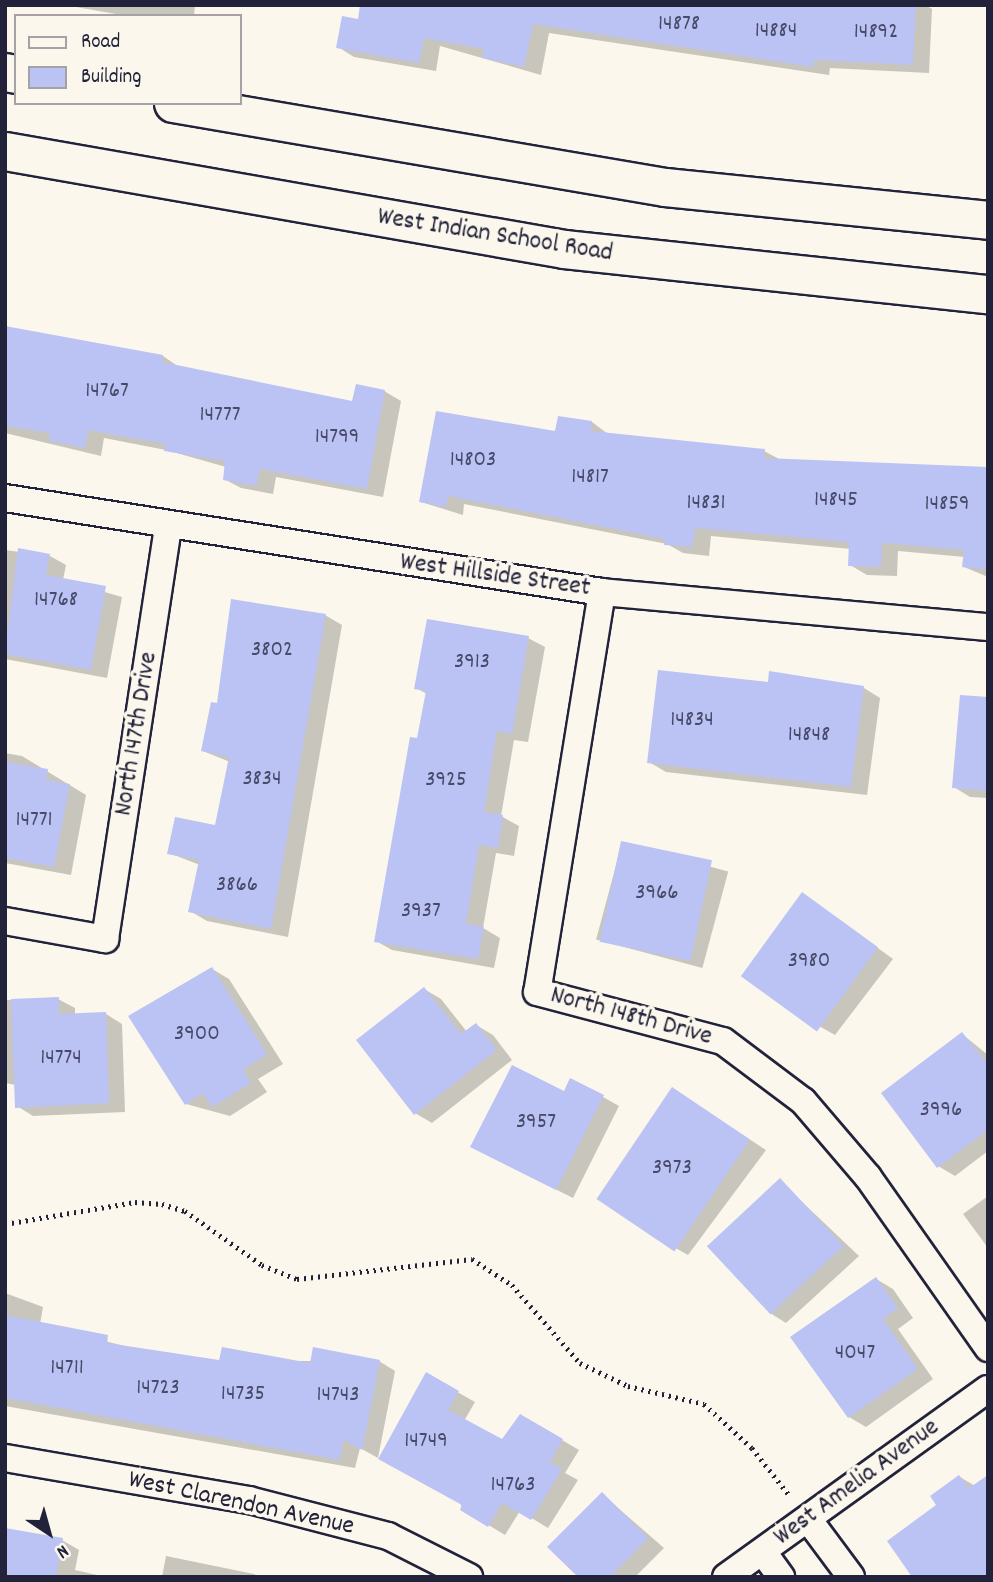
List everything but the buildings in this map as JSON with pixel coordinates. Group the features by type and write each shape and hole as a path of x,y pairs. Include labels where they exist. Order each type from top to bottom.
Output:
{"main road":[{"path":"185,105 666,187 988,220"},
{"name":"West Indian School Road","path":"5,151 564,249 988,294"}],"street":[{"name":"West Hillside Street","path":"5,498 168,528 602,592 988,627"},
{"name":"North 147th Drive","path":"5,921 106,939 168,528"},
{"name":"North 148th Drive","path":"602,592 537,992 723,1041 803,1101 868,1177 988,1348"},
{"name":"West Amelia Avenue","path":"726,1577 988,1389"},
{"name":"West Clarendon Avenue","path":"5,1458 249,1500 388,1536 469,1577"},
{"path":"808,1519 851,1577"},
{"path":"763,1552 781,1577"}],"path":[{"path":"5,1224 135,1202 162,1204 185,1211 262,1265 297,1279 472,1259 512,1285 580,1363 628,1386 704,1404 752,1448 808,1519"}]}
